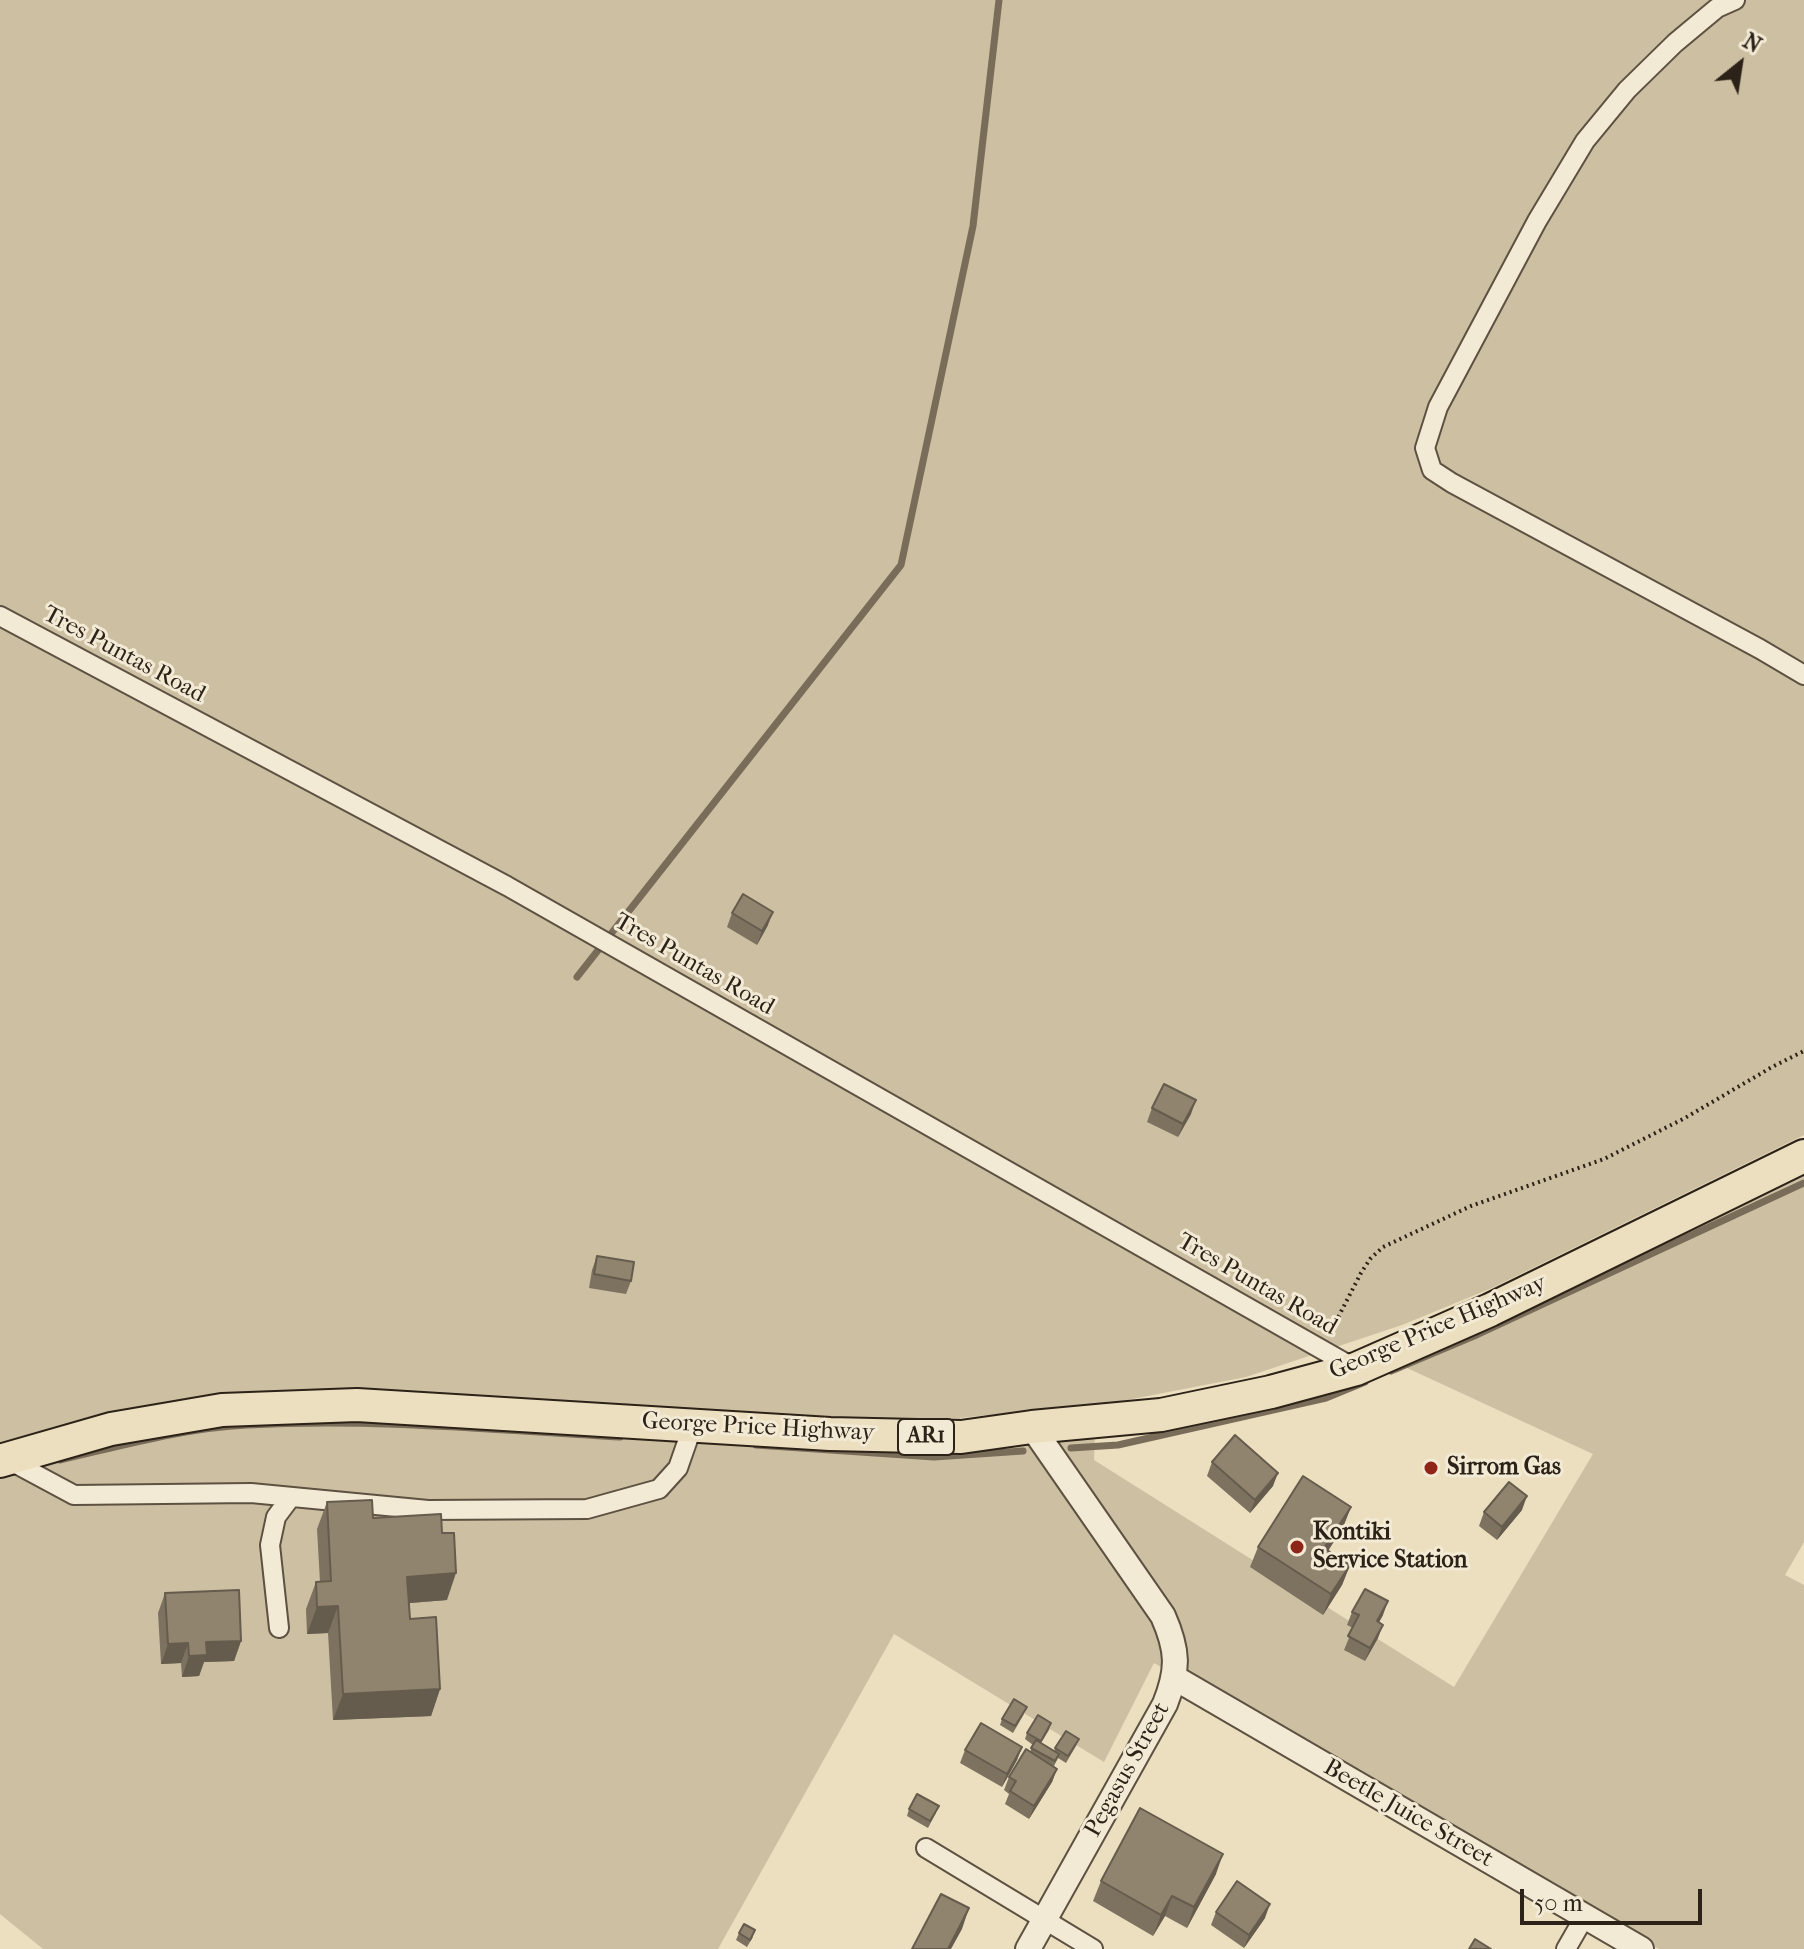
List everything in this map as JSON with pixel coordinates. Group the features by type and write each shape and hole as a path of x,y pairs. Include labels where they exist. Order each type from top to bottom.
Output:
{"highway":[{"name":"George Price Highway","path":"4,1460 111,1429 222,1410 357,1405 830,1434 961,1437 1161,1415 1271,1392 1356,1369 1503,1304 1804,1156"}],"street":[{"path":"1735,0 1717,8 1675,43 1627,90 1585,141 1537,221 1438,407 1425,448 1432,470 1452,483 1804,675"},
{"name":"Tres Puntas Road","path":"0,616 507,886 1356,1369"},
{"path":"4,1460 74,1495 251,1493 428,1510 587,1509 659,1489 678,1468 693,1425"},
{"name":"Pegasus Street","path":"1028,1949 1165,1704 1175,1678 1173,1638 1163,1616 1032,1427"},
{"path":"279,1628 270,1545 276,1517 291,1497"},
{"name":"Beetle Juice Street","path":"1175,1678 1641,1949"},
{"path":"926,1848 1093,1949"},
{"path":"1566,1949 1585,1916"}],"path":[{"path":"1321,1349 1361,1273 1383,1247 1471,1206 1604,1159 1685,1118 1804,1051"}],"shaded area":[{"path":"0,0 1804,0 1804,1135 1492,1288 1402,1325 1246,1377 1122,1401 960,1418 961,1437 1095,1434 1094,1460 1454,1687 1593,1454 1392,1361 1804,1168 1804,1542 1785,1575 1804,1585 1804,1949 1659,1949 1154,1663 1104,1762 894,1634 718,1949 43,1949 0,1914"}],"building":[{"path":"743,894 773,912 762,931 732,913"},
{"path":"1164,1084 1196,1100 1183,1124 1152,1108"},
{"path":"597,1256 634,1262 631,1281 594,1274"},
{"path":"1235,1435 1278,1473 1255,1500 1212,1462"},
{"name":"Kontiki Service Station","path":"1303,1476 1351,1507 1324,1548 1350,1565 1331,1594 1258,1547"},
{"path":"1509,1482 1527,1496 1502,1527 1484,1512"},
{"path":"372,1500 373,1518 441,1514 442,1533 454,1533 456,1573 407,1577 410,1619 436,1617 440,1689 343,1694 338,1606 317,1607 316,1582 331,1581 327,1502"},
{"path":"1365,1589 1388,1601 1377,1621 1383,1625 1370,1648 1348,1636 1359,1615 1352,1612"},
{"path":"239,1590 241,1641 206,1642 207,1655 189,1656 188,1643 168,1644 165,1593"},
{"path":"1014,1699 1027,1707 1015,1726 1002,1719"},
{"path":"1038,1715 1051,1723 1041,1741 1027,1733"},
{"path":"981,1723 1022,1747 1007,1774 965,1750"},
{"path":"1066,1731 1079,1739 1068,1756 1055,1748"},
{"path":"1036,1740 1059,1754 1055,1761 1031,1748"},
{"path":"1026,1749 1057,1769 1034,1806 1010,1791 1016,1781 1009,1777"},
{"path":"917,1794 939,1806 930,1821 909,1809"},
{"path":"1140,1808 1223,1854 1194,1907 1172,1896 1161,1915 1101,1881"},
{"path":"1237,1881 1270,1904 1249,1935 1216,1912"},
{"path":"941,1894 969,1908 948,1949 912,1949"},
{"path":"744,1924 755,1930 750,1940 739,1933"},
{"path":"1475,1939 1491,1949 1469,1949"}],"waterway":[{"path":"577,977 901,565 973,226 999,0"},
{"path":"1391,1371 1474,1336 1804,1183"},
{"path":"1071,1448 1118,1445 1326,1398 1365,1382"},
{"path":"60,1460 176,1434 223,1427 294,1423 387,1424 620,1437"},
{"path":"756,1445 934,1457 1023,1451"}],"place":[{"name":"Sirrom Gas","path":"1431,1468"},
{"name":"Kontiki Service Station","path":"1297,1547"}]}
